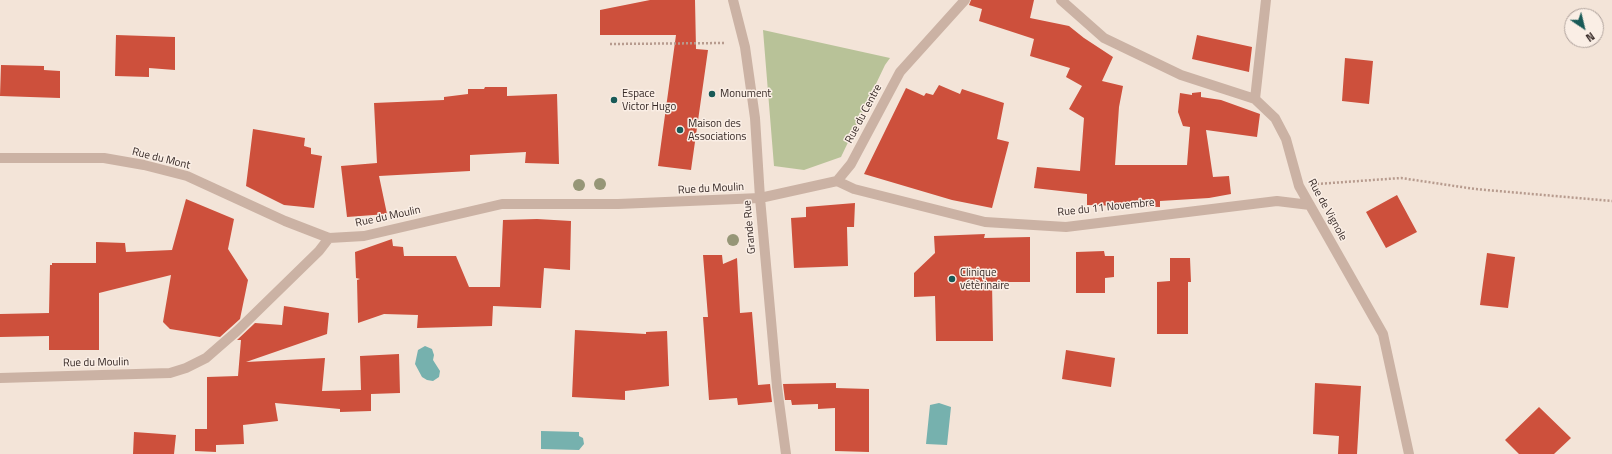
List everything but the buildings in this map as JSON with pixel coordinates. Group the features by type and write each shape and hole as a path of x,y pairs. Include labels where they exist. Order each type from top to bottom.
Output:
{"street":[{"name":"Grande Rue","path":"733,0 744,44 755,118 760,198 777,387 786,454"},
{"name":"Rue du Centre","path":"836,181 851,164 900,72 965,0"},
{"name":"Rue de Vignole","path":"1061,0 1104,38 1181,75 1255,99 1275,118 1286,139 1299,186 1383,334 1408,454"},
{"path":"1255,99 1266,0"},
{"name":"Rue du Mont","path":"0,158 104,158 144,165 187,176 285,221 329,238"},
{"path":"760,198 836,181"},
{"name":"Rue du 11 Novembre","path":"836,181 854,189 985,222 1066,227 1277,201 1310,205"},
{"name":"Rue du Moulin","path":"0,378 170,373 186,368 206,358 237,330 319,252 329,238 364,236 502,204 618,204 760,198"}],"path":[{"path":"610,44 669,42 744,44"},
{"path":"1299,186 1401,178 1474,189 1612,201"}],"green space":[{"path":"763,30 890,58 885,65 841,157 804,170 774,166"}],"water":[{"path":"425,346 432,349 434,355 433,360 440,371 439,377 433,381 422,377 415,364 418,350"},
{"path":"939,403 951,407 947,445 926,444 930,405"},
{"path":"541,431 579,432 579,436 583,438 584,444 579,450 541,449"}],"place":[{"name":"Monument","path":"712,94"},
{"name":"Espace Victor Hugo","path":"614,100"},
{"name":"Maison des Associations","path":"680,130"},
{"name":"Clinique vétèrinaire","path":"952,279"}]}
